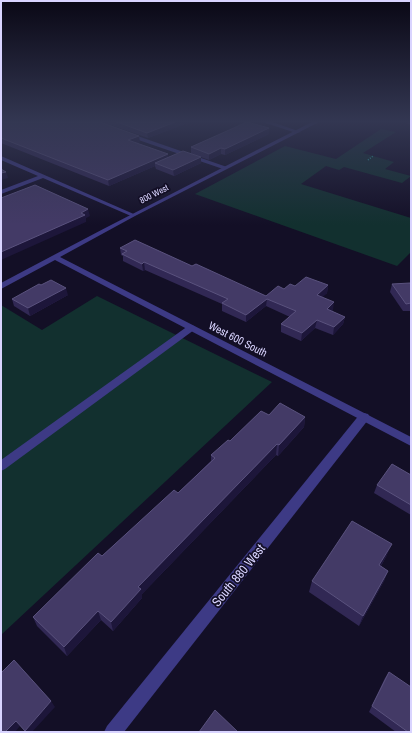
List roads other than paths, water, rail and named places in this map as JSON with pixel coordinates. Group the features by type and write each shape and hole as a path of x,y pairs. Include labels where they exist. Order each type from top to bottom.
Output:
{"street":[{"path":"191,156 225,168"},
{"name":"800 West","path":"1,286 133,215 249,156"},
{"path":"1,158 133,215"},
{"path":"1,192 44,176"},
{"name":"West 600 South","path":"54,257 411,442"},
{"path":"1,466 191,328"},
{"name":"South 880 West","path":"113,732 364,417"}]}
